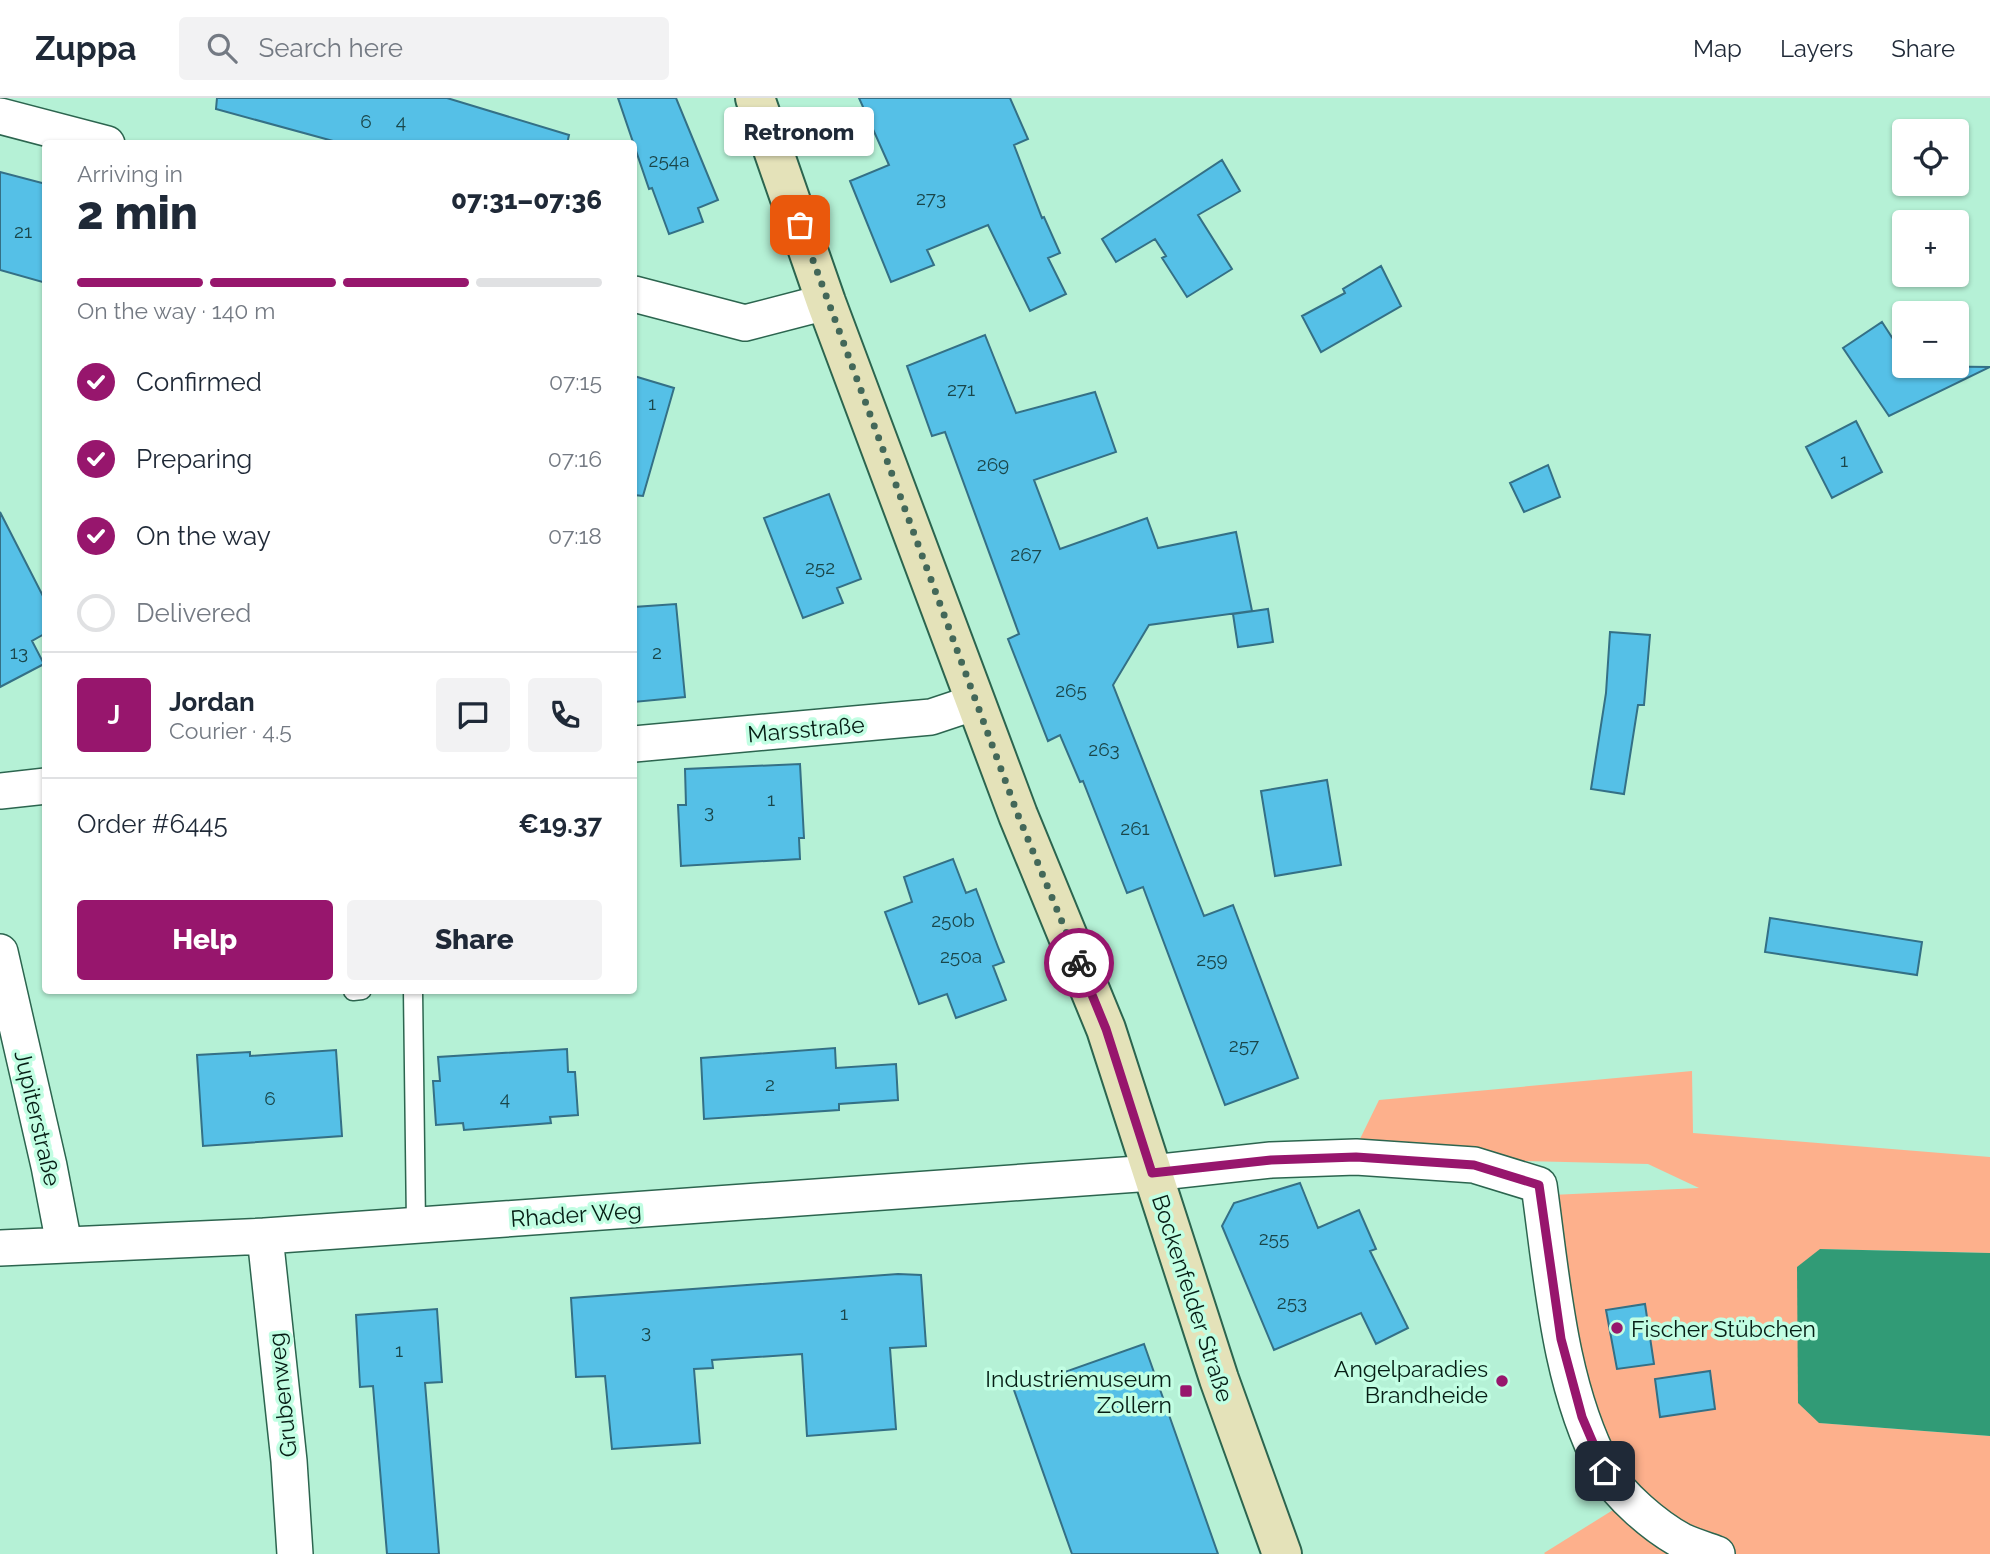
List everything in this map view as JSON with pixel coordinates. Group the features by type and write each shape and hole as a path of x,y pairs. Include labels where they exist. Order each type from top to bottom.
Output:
{"main road":[{"name":"Bockenfelder Straße","path":"755,98 827,302 1018,815 1106,1029 1219,1379 1282,1554"}],"street":[{"path":"0,116 92,140"},
{"path":"637,295 745,323 827,302"},
{"name":"Marsstraße","path":"637,744 931,717 976,702"},
{"path":"0,791 42,786"},
{"name":"Jupiterstraße","path":"0,952 64,1244"},
{"name":"Rhader Weg","path":"0,1248 265,1236 1152,1173 1271,1160 1356,1157 1474,1165 1539,1185 1561,1339 1582,1417 1605,1471 1636,1508 1681,1540 1717,1554"},
{"name":"Grubenweg","path":"265,1236 289,1461 295,1554"}],"lane":[{"path":"413,994 416,1225"}],"shaded area":[{"path":"1692,1071 1693,1133 1990,1157 1990,1253 1820,1249 1820,1423 1990,1436 1990,1554 1731,1554 1641,1497 1605,1439 1574,1344 1552,1195 1699,1188 1648,1164 1520,1161 1359,1141 1379,1100"},
{"path":"1820,1249 1990,1253 1990,1436 1819,1423 1798,1403 1797,1267"},
{"path":"1613,1510 1673,1554 1544,1553"}],"building":[{"path":"217,98 447,98 569,135 568,140 329,140 216,109"},
{"path":"618,98 676,98 718,200 698,208 703,222 669,234 637,154 637,140 632,140"},
{"path":"859,98 1010,98 1028,139 1014,145 1042,218 1044,217 1060,253 1048,258 1066,294 1030,311 988,225 927,250 934,265 891,282 850,181 889,165"},
{"path":"1222,160 1240,191 1198,215 1232,269 1187,297 1162,258 1166,256 1155,239 1116,262 1102,239"},
{"path":"0,172 42,183 42,282 0,270"},
{"path":"1381,266 1401,306 1321,352 1302,316 1345,293 1343,289"},
{"path":"1882,322 1892,337 1892,378 1967,378 1889,416 1843,348"},
{"path":"985,335 1016,413 1095,392 1116,452 1034,480 1060,549 1147,518 1158,548 1236,532 1252,611 1149,625 1113,685 1204,916 1233,905 1298,1078 1225,1105 1143,887 1127,893 1083,781 1080,782 1060,735 1048,741 1008,639 1019,634 945,432 932,436 907,366"},
{"path":"1969,367 1990,367 1969,377"},
{"path":"637,377 674,388 643,496 637,495"},
{"path":"1856,421 1882,472 1832,498 1806,447"},
{"path":"1548,465 1560,497 1524,512 1510,483"},
{"path":"829,494 861,579 837,588 843,603 803,618 764,518"},
{"path":"0,512 42,594 42,635 32,641 42,665 0,687"},
{"path":"676,604 685,697 637,702 637,607"},
{"path":"1268,609 1273,642 1238,647 1233,614"},
{"path":"1610,632 1650,635 1644,705 1638,705 1624,794 1591,789 1606,693"},
{"path":"800,764 804,838 799,838 800,859 681,866 678,805 686,805 685,769"},
{"path":"1327,780 1341,865 1275,876 1261,791"},
{"path":"953,859 966,893 976,889 1004,962 993,966 1006,1000 956,1018 947,994 919,1004 885,912 912,902 904,877"},
{"path":"1770,918 1922,942 1917,975 1765,952"},
{"path":"835,1048 836,1068 896,1064 898,1100 839,1104 839,1110 704,1119 701,1058"},
{"path":"567,1049 568,1072 575,1072 578,1115 550,1117 551,1123 464,1130 463,1123 436,1125 433,1081 440,1081 438,1057"},
{"path":"336,1050 342,1136 203,1146 197,1055 250,1052 250,1056"},
{"path":"1300,1183 1318,1228 1359,1210 1376,1249 1370,1251 1408,1328 1376,1344 1361,1313 1274,1350 1222,1226 1234,1203"},
{"path":"898,1274 921,1275 926,1346 890,1348 896,1429 807,1436 802,1354 712,1360 713,1368 694,1369 700,1443 612,1449 605,1376 576,1377 571,1298"},
{"path":"1645,1304 1654,1364 1617,1369 1606,1310"},
{"path":"437,1309 442,1382 425,1383 439,1554 387,1554 373,1386 360,1387 356,1315"},
{"path":"1144,1344 1218,1554 1072,1554 1014,1390"},
{"path":"1710,1371 1715,1409 1660,1417 1655,1379"}],"way so far":[{"path":"800,225 1018,815 1079,963"}],"place":[{"name":"Retronom","path":"800,225"},
{"name":"Fischer Stübchen","path":"1617,1328"},
{"name":"Angelparadies Brandheide","path":"1502,1381"},
{"name":"Industriemuseum Zollern","path":"1186,1391"}],"route":[{"path":"1079,963 1106,1029 1152,1173 1199,1170 1271,1160 1356,1157 1474,1165 1539,1185 1561,1339 1582,1417 1605,1471"}]}
